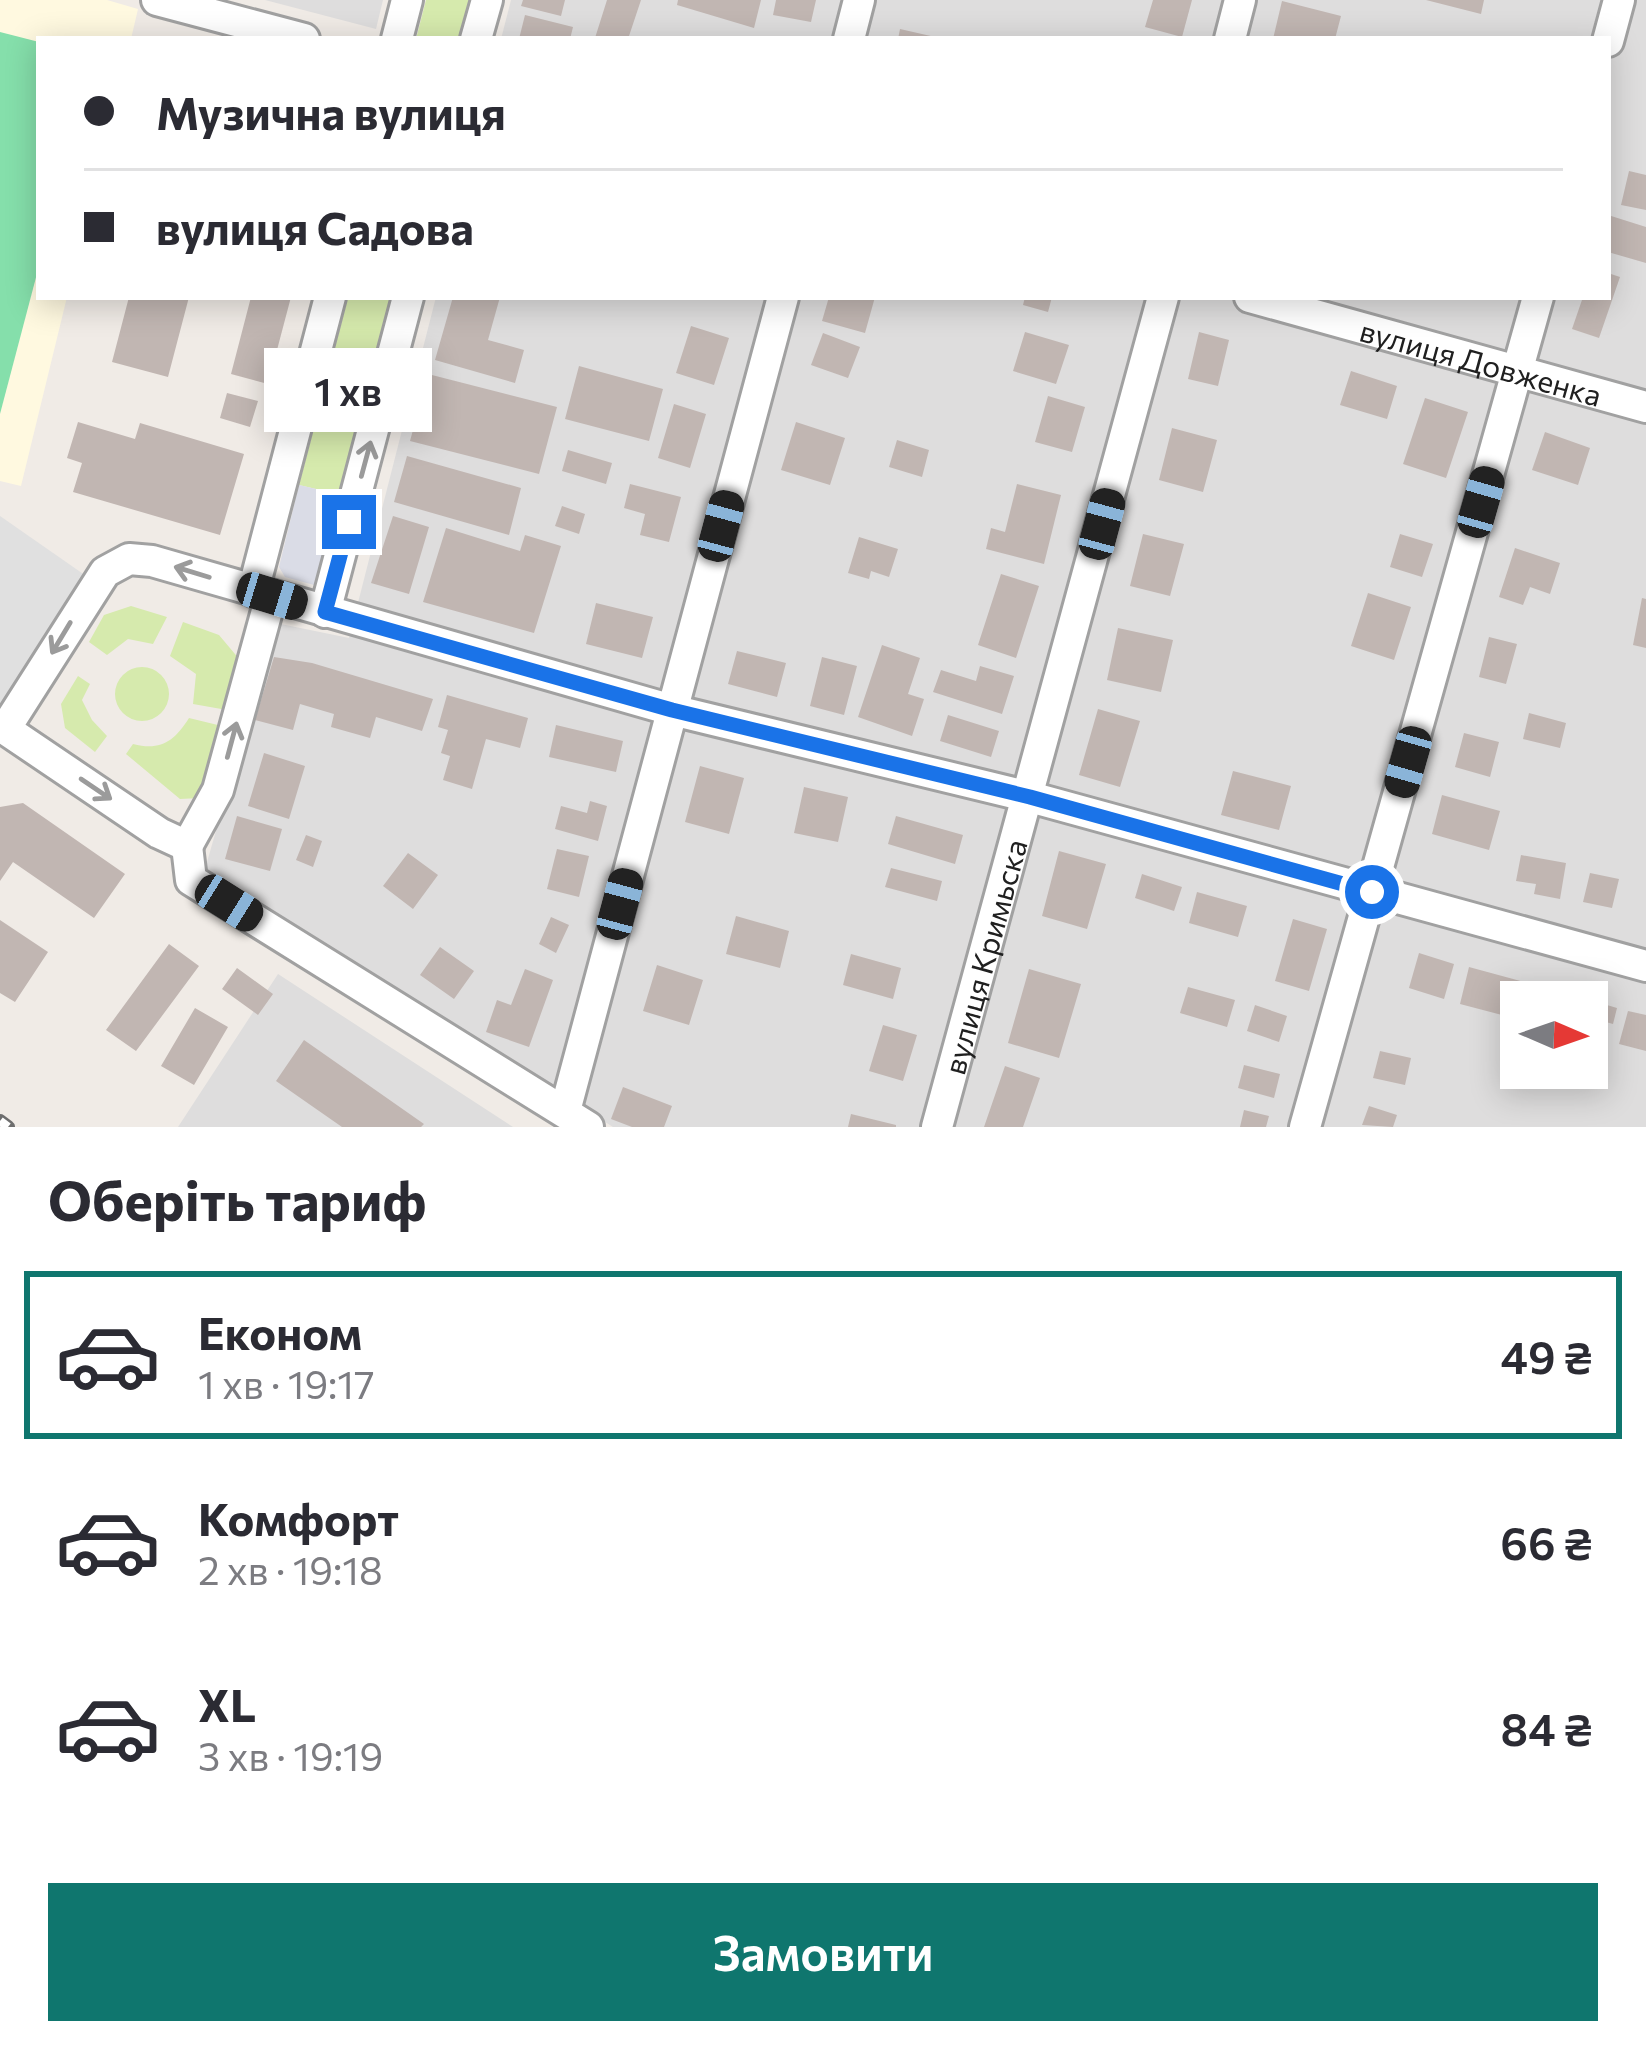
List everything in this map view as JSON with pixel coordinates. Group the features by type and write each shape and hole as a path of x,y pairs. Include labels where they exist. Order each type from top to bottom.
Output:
{"street":[{"path":"157,0 293,36"},
{"path":"398,36 407,0"},
{"path":"477,36 487,0"},
{"path":"850,36 859,0"},
{"path":"1231,36 1240,0"},
{"path":"1609,36 1619,0"},
{"path":"329,300 218,790 187,846 191,880 576,1119 672,710 782,300"},
{"path":"325,612 407,300"},
{"name":"вулиця Кримьска","path":"937,1127 1162,300"},
{"name":"вулиця Довженка","path":"1261,300 1646,407"},
{"path":"1305,1127 1537,300"},
{"path":"187,846 5,729 104,572 129,559 152,560 672,710 1030,797 1646,966"}],"shaded area":[{"path":"0,0 107,0 138,9 132,36 36,36 36,300 66,300 21,486 0,481"},
{"path":"265,0 383,0 376,29"},
{"path":"511,0 1646,0 1646,1127 613,1127 205,869 276,623 349,638 435,300 1611,300 1611,36 502,36"},
{"path":"299,485 342,495 322,575 314,585 285,577 279,567"},
{"path":"0,516 89,578 0,707"},
{"path":"278,974 513,1127 178,1127"}],"green space":[{"path":"426,0 476,0 466,36 417,36"},
{"path":"0,32 36,41 36,277 0,414"},
{"path":"347,300 395,300 342,495 299,485"},
{"path":"131,606 167,617 153,644 128,639 107,655 89,642 104,615"},
{"path":"183,622 219,635 240,660 227,710 193,704 196,674 170,656"},
{"path":"142,667 161,675 169,694 161,713 142,721 123,713 115,694 123,675"},
{"path":"78,676 90,684 82,700 107,736 95,752 65,728 61,704"},
{"path":"189,718 226,727 200,798 180,799 126,754 133,744 166,743"}],"building":[{"path":"523,0 565,0 561,16 521,6"},
{"path":"607,0 641,0 629,36 596,36"},
{"path":"678,0 761,0 754,28 677,5"},
{"path":"776,0 816,0 811,22 773,15"},
{"path":"1153,0 1192,0 1182,36 1145,27"},
{"path":"1426,0 1484,0 1481,14"},
{"path":"1282,1 1341,16 1336,36 1274,36"},
{"path":"525,15 573,27 571,36 520,36"},
{"path":"900,29 931,36 899,36"},
{"path":"1629,171 1646,175 1646,210 1621,205"},
{"path":"1611,216 1646,227 1646,263 1611,253"},
{"path":"1611,274 1620,277 1599,338 1572,329 1582,300 1611,300"},
{"path":"128,300 188,300 168,377 112,362"},
{"path":"250,300 290,300 268,384 231,374"},
{"path":"452,300 499,300 488,340 524,350 515,383 435,360"},
{"path":"828,300 874,300 865,333 822,321"},
{"path":"1024,300 1051,300 1048,312 1023,305"},
{"path":"691,326 729,338 714,385 676,373"},
{"path":"1025,332 1069,345 1056,384 1013,371"},
{"path":"1199,332 1229,340 1218,386 1188,379"},
{"path":"823,333 860,347 848,378 811,365"},
{"path":"579,366 663,389 649,441 565,419"},
{"path":"1351,371 1397,386 1387,419 1340,405"},
{"path":"428,374 557,407 539,474 410,441"},
{"path":"227,393 258,401 250,427 220,418"},
{"path":"1048,396 1085,407 1072,452 1035,442"},
{"path":"1425,398 1468,412 1446,478 1403,464"},
{"path":"674,404 706,414 690,468 658,458"},
{"path":"78,422 135,439 140,423 244,454 220,535 73,492 82,463 67,458"},
{"path":"796,422 845,438 830,485 781,470"},
{"path":"1172,428 1217,440 1203,492 1159,480"},
{"path":"1545,432 1590,448 1578,485 1532,470"},
{"path":"897,440 929,450 922,477 889,467"},
{"path":"568,450 612,463 606,484 562,471"},
{"path":"407,456 521,488 509,535 394,502"},
{"path":"630,484 681,497 669,542 640,535 645,514 624,508"},
{"path":"1017,484 1061,495 1044,564 986,549 991,528 1005,532"},
{"path":"562,506 585,514 579,534 555,526"},
{"path":"393,516 429,527 409,594 371,583"},
{"path":"446,528 520,551 525,535 561,546 534,633 423,602"},
{"path":"1143,534 1184,544 1170,596 1130,586"},
{"path":"1400,534 1433,544 1422,577 1390,567"},
{"path":"859,537 898,549 889,577 871,571 869,579 848,573"},
{"path":"1515,548 1560,563 1550,594 1530,587 1523,605 1499,597"},
{"path":"1001,574 1039,586 1016,658 978,645"},
{"path":"1368,593 1411,607 1394,660 1351,646"},
{"path":"1642,598 1646,599 1646,648 1633,645"},
{"path":"596,603 653,617 642,658 586,644"},
{"path":"1118,628 1173,640 1161,692 1107,680"},
{"path":"1489,637 1517,644 1506,684 1479,677"},
{"path":"882,645 920,658 908,694 924,699 912,736 858,717"},
{"path":"737,651 786,663 777,697 728,684"},
{"path":"274,657 312,663 433,699 422,731 376,717 370,738 331,727 334,714 300,704 293,730 255,720"},
{"path":"822,657 857,666 844,715 810,706"},
{"path":"980,666 1014,676 1002,714 933,692 941,670 976,681"},
{"path":"447,695 528,718 520,748 486,739 472,789 443,780 450,756 441,753 448,730 438,727"},
{"path":"1098,709 1140,721 1120,787 1079,775"},
{"path":"1529,713 1566,723 1560,748 1523,739"},
{"path":"948,715 999,731 991,757 940,741"},
{"path":"556,725 623,741 616,772 549,757"},
{"path":"1464,733 1499,742 1490,777 1455,767"},
{"path":"264,753 305,766 289,819 248,806"},
{"path":"700,766 744,778 729,834 685,822"},
{"path":"1233,771 1291,786 1279,830 1221,815"},
{"path":"804,787 848,797 838,842 794,833"},
{"path":"1442,795 1500,811 1489,850 1432,834"},
{"path":"590,801 607,806 598,841 555,829 561,806 587,813"},
{"path":"23,803 125,874 94,918 13,862 0,881 0,807"},
{"path":"237,816 282,829 270,871 225,859"},
{"path":"896,816 963,835 955,864 888,844"},
{"path":"306,835 322,841 313,867 296,860"},
{"path":"557,849 589,856 579,897 547,889"},
{"path":"1059,851 1106,864 1087,929 1042,916"},
{"path":"408,853 438,875 413,909 383,886"},
{"path":"1521,855 1566,863 1560,899 1534,894 1536,884 1516,881"},
{"path":"891,868 942,881 937,901 885,887"},
{"path":"1590,873 1619,879 1612,908 1583,902"},
{"path":"1142,874 1182,887 1174,911 1135,898"},
{"path":"1197,892 1247,906 1238,937 1189,923"},
{"path":"736,916 789,931 780,968 726,954"},
{"path":"551,917 569,925 556,953 539,944"},
{"path":"1293,919 1327,929 1309,991 1275,981"},
{"path":"0,920 48,952 15,1002 0,993"},
{"path":"169,944 199,966 136,1051 106,1030"},
{"path":"440,947 474,971 454,999 420,975"},
{"path":"1419,953 1454,964 1444,999 1409,988"},
{"path":"851,954 901,968 893,999 843,985"},
{"path":"657,965 703,980 689,1025 643,1011"},
{"path":"1469,967 1520,981 1500,981 1500,1014 1460,1004"},
{"path":"237,968 273,994 258,1015 222,989"},
{"path":"525,969 553,980 529,1047 486,1032 497,1000 511,1005"},
{"path":"1029,969 1081,984 1059,1058 1008,1043"},
{"path":"1188,987 1235,1000 1227,1027 1180,1013"},
{"path":"1255,1005 1287,1016 1279,1042 1247,1031"},
{"path":"1608,1005 1617,1008 1613,1024 1608,1023"},
{"path":"195,1008 228,1027 194,1085 161,1066"},
{"path":"1628,1011 1646,1015 1646,1051 1619,1044"},
{"path":"883,1025 917,1035 903,1081 869,1071"},
{"path":"304,1040 424,1124 342,1127 276,1081"},
{"path":"1380,1051 1411,1058 1405,1085 1373,1078"},
{"path":"1244,1065 1280,1074 1274,1098 1238,1088"},
{"path":"1005,1066 1040,1078 1023,1127 984,1127"},
{"path":"623,1087 672,1106 664,1127 632,1127 611,1119"},
{"path":"1369,1106 1397,1115 1393,1127 1362,1125"},
{"path":"1244,1110 1269,1116 1266,1127 1240,1127"},
{"path":"851,1114 896,1125 896,1127 848,1127"}],"railway":[{"path":"0,1121 8,1127"}],"route":[{"path":"349,522 325,612 672,710 1030,797 1372,892"}]}
